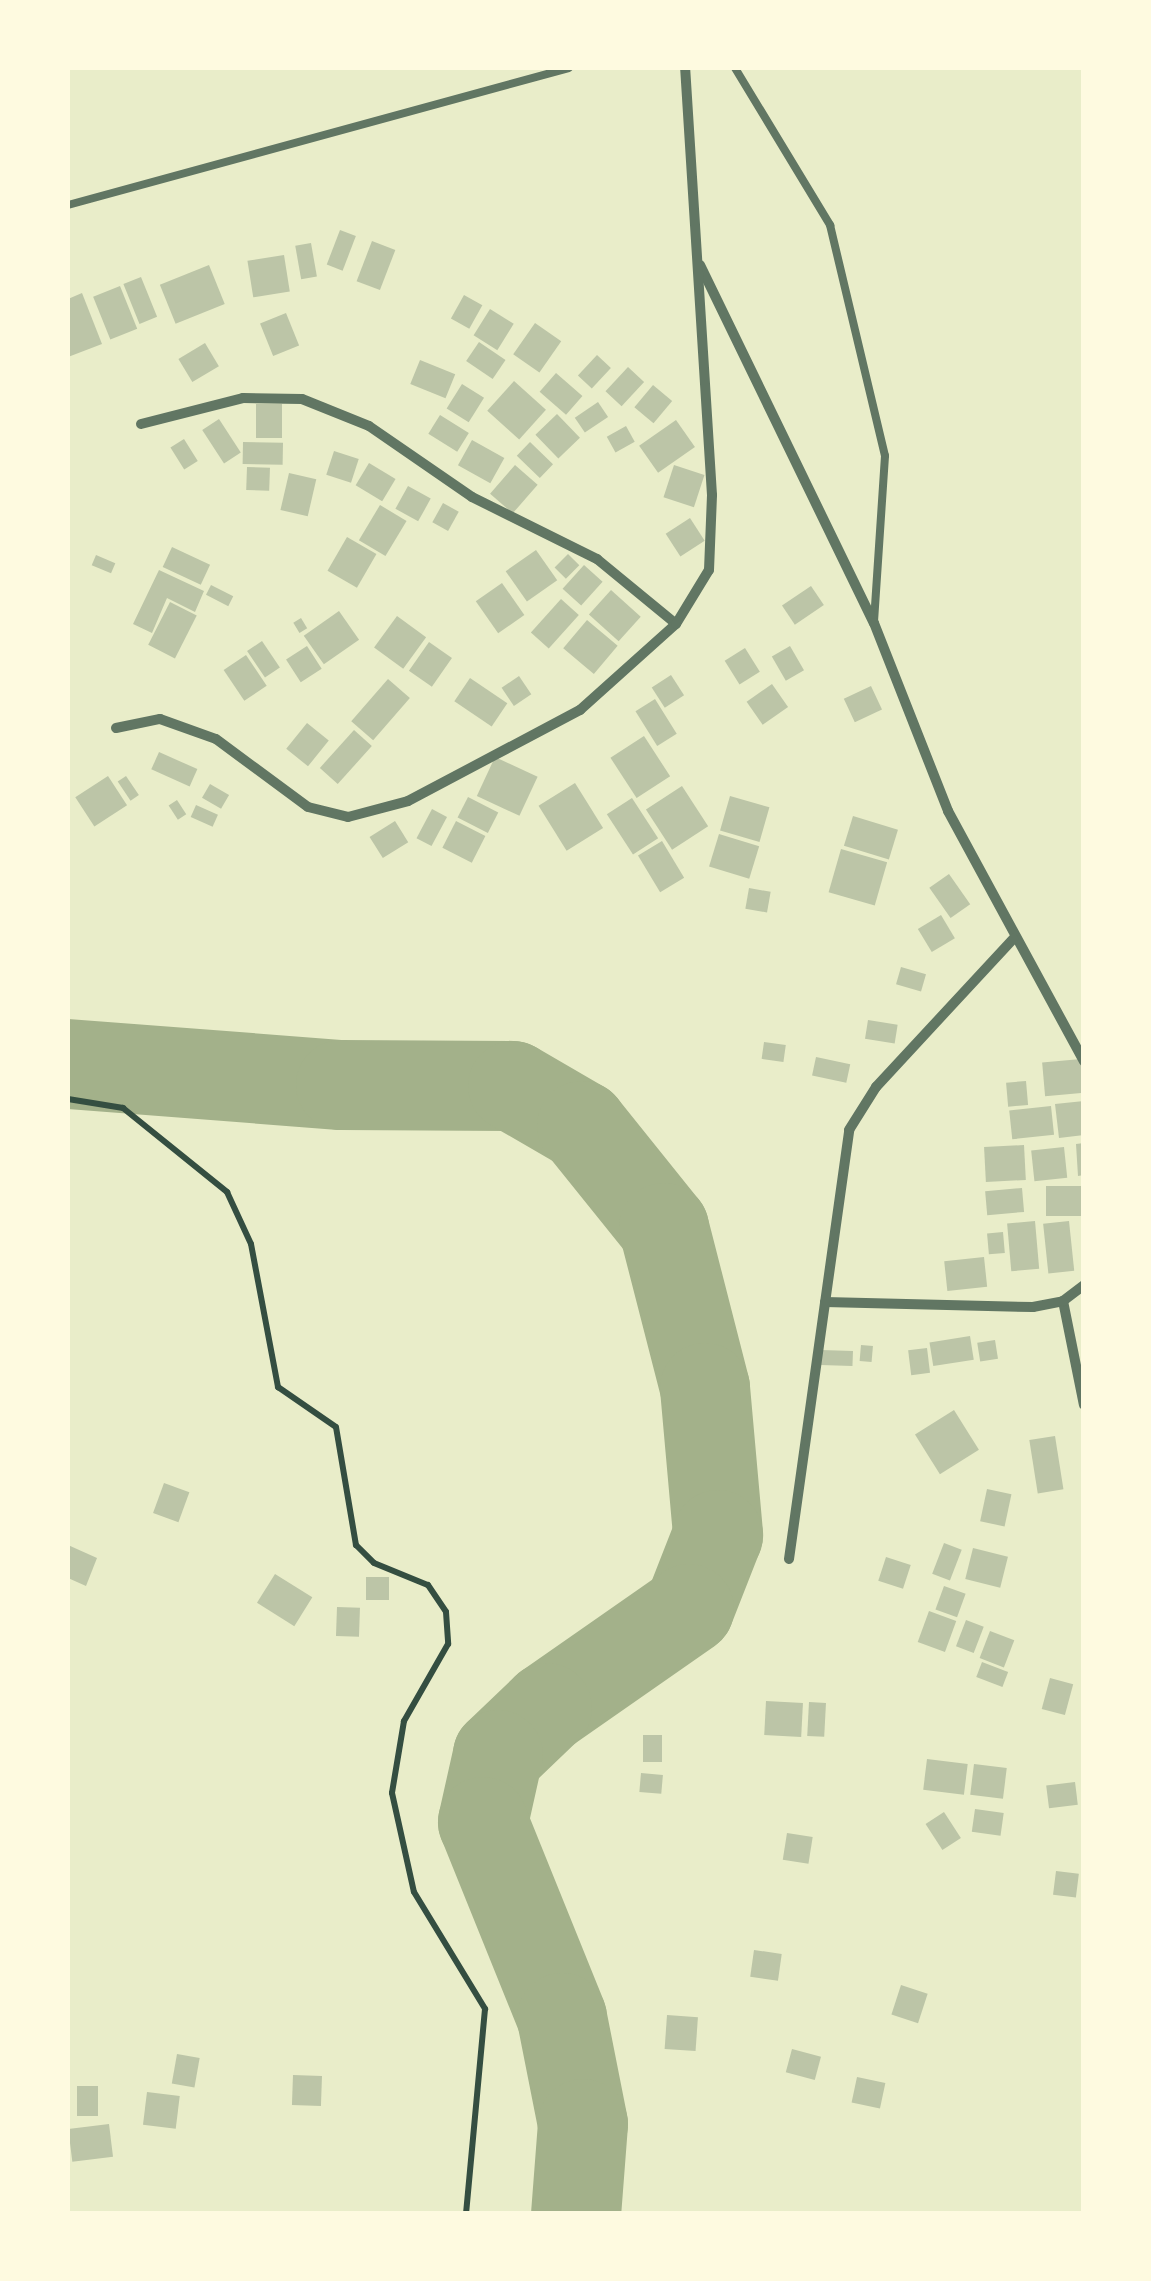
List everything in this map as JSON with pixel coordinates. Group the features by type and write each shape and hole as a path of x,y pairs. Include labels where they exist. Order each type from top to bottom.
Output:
{"street":[{"path":"116,728 160,719 216,739 308,806 348,817 408,801 580,710 676,624 708,570 686,68"},
{"path":"697,260 874,623 948,812 1014,940 1084,1062"},
{"path":"142,424 242,398 302,399 369,426 472,498 597,559 676,624"},
{"path":"790,1559 848,1130 876,1087 1014,940"},
{"path":"825,1302 964,1310 1064,1302 1084,1285"},
{"path":"1064,1302 1084,1405"}],"lane":[{"path":"68,205 569,68"},
{"path":"736,68 830,225 885,456 874,623"}],"path":[{"path":"68,1099 123,1108 227,1192 251,1244 278,1387 336,1427 356,1544 374,1563 428,1585 446,1612 448,1644 404,1721 392,1794 414,1892 485,2008 466,2214"}],"building":[{"path":"340,230 356,236 343,271 327,265"},
{"path":"372,241 395,250 380,290 357,281"},
{"path":"311,243 317,276 301,279 295,246"},
{"path":"284,255 290,292 253,297 247,261"},
{"path":"209,265 225,304 176,324 160,285"},
{"path":"141,277 157,317 139,324 123,284"},
{"path":"120,286 137,329 110,340 93,297"},
{"path":"82,293 102,344 68,357 68,299"},
{"path":"464,295 482,305 469,329 451,319"},
{"path":"490,309 514,324 497,350 474,335"},
{"path":"286,313 299,345 273,356 260,323"},
{"path":"535,323 561,341 539,372 513,354"},
{"path":"479,342 506,360 493,379 466,361"},
{"path":"205,343 219,366 192,382 178,359"},
{"path":"597,355 611,368 592,388 578,375"},
{"path":"420,360 455,374 445,398 410,384"},
{"path":"628,367 644,382 622,406 605,391"},
{"path":"556,373 582,396 566,415 540,392"},
{"path":"514,381 546,410 519,439 487,411"},
{"path":"462,384 484,398 469,422 447,409"},
{"path":"653,385 672,401 654,423 634,407"},
{"path":"598,402 608,417 585,433 575,418"},
{"path":"256,404 282,404 282,438 256,438"},
{"path":"557,414 580,438 558,459 535,435"},
{"path":"440,415 469,433 457,452 428,434"},
{"path":"219,419 241,453 224,463 202,430"},
{"path":"676,420 695,447 658,473 639,446"},
{"path":"626,426 635,442 615,452 607,437"},
{"path":"184,439 198,461 184,470 170,447"},
{"path":"472,440 504,458 490,483 458,465"},
{"path":"243,442 283,443 283,465 243,464"},
{"path":"530,442 553,464 540,478 517,456"},
{"path":"334,451 359,459 351,483 326,475"},
{"path":"369,463 396,479 382,501 356,485"},
{"path":"515,465 538,485 513,513 490,494"},
{"path":"674,465 704,475 694,507 663,497"},
{"path":"247,467 270,468 269,491 246,490"},
{"path":"289,473 316,479 308,516 280,510"},
{"path":"408,486 431,499 418,521 395,509"},
{"path":"443,503 459,512 448,531 432,522"},
{"path":"380,505 407,521 385,556 359,540"},
{"path":"690,518 705,541 680,556 666,534"},
{"path":"347,537 376,554 357,588 328,571"},
{"path":"172,547 210,565 201,585 163,567"},
{"path":"536,550 557,580 527,602 506,571"},
{"path":"568,554 579,565 566,579 555,567"},
{"path":"96,555 115,563 111,573 92,565"},
{"path":"584,565 603,582 581,606 563,589"},
{"path":"159,570 204,591 195,612 167,598 152,633 133,624"},
{"path":"502,583 524,615 498,633 476,601"},
{"path":"211,585 233,596 228,606 206,595"},
{"path":"811,586 824,605 795,625 782,606"},
{"path":"611,590 641,617 619,641 589,615"},
{"path":"561,599 579,615 549,649 531,632"},
{"path":"170,602 197,616 175,658 148,645"},
{"path":"339,611 359,640 324,664 304,636"},
{"path":"397,616 426,637 403,669 374,648"},
{"path":"301,618 307,628 299,633 293,623"},
{"path":"587,620 618,646 594,674 563,648"},
{"path":"262,641 280,668 265,678 247,651"},
{"path":"429,642 452,658 432,687 409,671"},
{"path":"307,646 322,669 301,682 286,660"},
{"path":"790,646 804,670 786,681 772,656"},
{"path":"745,648 760,672 739,684 725,661"},
{"path":"246,655 267,686 244,701 224,670"},
{"path":"671,675 684,695 665,708 652,688"},
{"path":"519,676 531,694 514,706 502,688"},
{"path":"470,678 507,703 492,726 454,701"},
{"path":"388,679 410,698 373,740 351,721"},
{"path":"772,684 788,707 763,725 747,702"},
{"path":"871,686 882,710 855,722 844,699"},
{"path":"655,699 677,734 657,746 635,711"},
{"path":"307,723 329,741 308,766 286,749"},
{"path":"354,730 372,746 338,784 320,768"},
{"path":"644,736 670,776 637,798 610,758"},
{"path":"159,752 197,769 190,786 151,769"},
{"path":"495,757 538,777 519,816 477,796"},
{"path":"108,776 127,805 94,827 75,797"},
{"path":"126,776 139,795 131,801 118,782"},
{"path":"575,783 603,828 567,851 539,806"},
{"path":"210,784 229,795 221,809 202,798"},
{"path":"682,786 708,826 672,850 646,809"},
{"path":"730,796 769,807 759,842 720,831"},
{"path":"468,797 498,812 488,833 458,817"},
{"path":"632,798 658,838 633,855 607,814"},
{"path":"177,800 186,814 178,820 169,805"},
{"path":"196,805 218,815 213,827 191,817"},
{"path":"432,809 447,817 432,846 417,838"},
{"path":"853,816 898,830 889,859 844,846"},
{"path":"395,821 408,842 383,858 370,837"},
{"path":"456,821 485,836 472,863 442,848"},
{"path":"719,834 759,846 749,879 709,867"},
{"path":"662,841 684,878 660,892 638,855"},
{"path":"841,849 887,862 875,905 829,892"},
{"path":"949,874 970,904 951,918 929,888"},
{"path":"749,888 771,892 767,913 745,909"},
{"path":"941,915 955,938 932,952 918,929"},
{"path":"901,967 926,974 921,991 896,984"},
{"path":"868,1020 898,1025 895,1043 865,1039"},
{"path":"764,1042 786,1045 783,1062 762,1059"},
{"path":"816,1057 850,1064 846,1083 812,1076"},
{"path":"1081,1059 1084,1093 1045,1096 1042,1062"},
{"path":"1026,1081 1028,1105 1008,1107 1006,1083"},
{"path":"1084,1101 1084,1135 1059,1138 1055,1104"},
{"path":"1051,1106 1054,1135 1012,1139 1009,1110"},
{"path":"1084,1143 1084,1175 1078,1176 1076,1144"},
{"path":"1024,1145 1026,1180 986,1182 984,1147"},
{"path":"1064,1147 1067,1178 1034,1181 1031,1150"},
{"path":"1046,1186 1084,1186 1084,1216 1046,1216"},
{"path":"1022,1188 1024,1212 987,1215 985,1191"},
{"path":"1035,1221 1039,1269 1011,1271 1007,1223"},
{"path":"1069,1221 1074,1271 1048,1273 1043,1224"},
{"path":"1003,1232 1005,1253 989,1254 987,1233"},
{"path":"984,1257 987,1287 947,1291 944,1261"},
{"path":"970,1336 974,1360 933,1366 930,1342"},
{"path":"995,1340 998,1359 980,1362 977,1343"},
{"path":"861,1345 873,1346 872,1362 860,1361"},
{"path":"927,1348 930,1373 911,1375 908,1350"},
{"path":"821,1350 853,1351 852,1366 820,1365"},
{"path":"954,1410 979,1450 940,1474 915,1434"},
{"path":"1055,1436 1063,1489 1038,1493 1029,1440"},
{"path":"164,1483 189,1492 178,1522 153,1513"},
{"path":"987,1489 1011,1494 1005,1526 980,1521"},
{"path":"944,1543 962,1550 950,1581 932,1574"},
{"path":"68,1545 97,1558 86,1586 68,1578"},
{"path":"973,1548 1008,1557 1000,1588 965,1579"},
{"path":"886,1557 911,1565 903,1589 878,1581"},
{"path":"275,1574 312,1597 294,1626 257,1603"},
{"path":"366,1577 389,1577 389,1600 366,1600"},
{"path":"944,1586 966,1594 957,1617 935,1609"},
{"path":"337,1607 360,1608 359,1637 336,1636"},
{"path":"929,1611 956,1621 945,1652 918,1642"},
{"path":"966,1620 984,1627 974,1653 956,1646"},
{"path":"990,1631 1014,1640 1004,1667 980,1658"},
{"path":"982,1662 1008,1672 1002,1687 976,1677"},
{"path":"1050,1678 1073,1684 1065,1715 1042,1709"},
{"path":"766,1701 803,1703 801,1737 764,1735"},
{"path":"809,1702 826,1703 824,1737 807,1736"},
{"path":"643,1735 662,1735 662,1762 643,1762"},
{"path":"927,1759 968,1764 964,1795 923,1790"},
{"path":"974,1764 1007,1768 1003,1799 970,1795"},
{"path":"641,1773 663,1775 661,1794 639,1792"},
{"path":"1075,1782 1078,1805 1049,1808 1046,1786"},
{"path":"975,1809 1004,1813 1001,1836 972,1832"},
{"path":"944,1812 961,1838 942,1850 926,1824"},
{"path":"787,1833 813,1837 808,1864 783,1860"},
{"path":"1056,1871 1079,1874 1076,1898 1053,1895"},
{"path":"754,1950 782,1954 778,1981 750,1977"},
{"path":"901,1985 928,1994 918,2023 891,2014"},
{"path":"667,2015 698,2017 696,2051 665,2049"},
{"path":"792,2049 821,2057 815,2080 786,2072"},
{"path":"177,2054 200,2058 194,2088 172,2084"},
{"path":"293,2075 322,2076 321,2106 292,2105"},
{"path":"857,2077 885,2083 880,2108 852,2102"},
{"path":"77,2086 98,2086 98,2116 77,2116"},
{"path":"147,2092 180,2096 176,2129 143,2125"},
{"path":"109,2124 113,2157 72,2162 68,2129"}],"waterway":[{"path":"68,1064 341,1085 513,1086 582,1126 664,1228 705,1388 718,1535 689,1609 547,1708 498,1755 483,1822 562,2018 583,2124 576,2214"}]}
